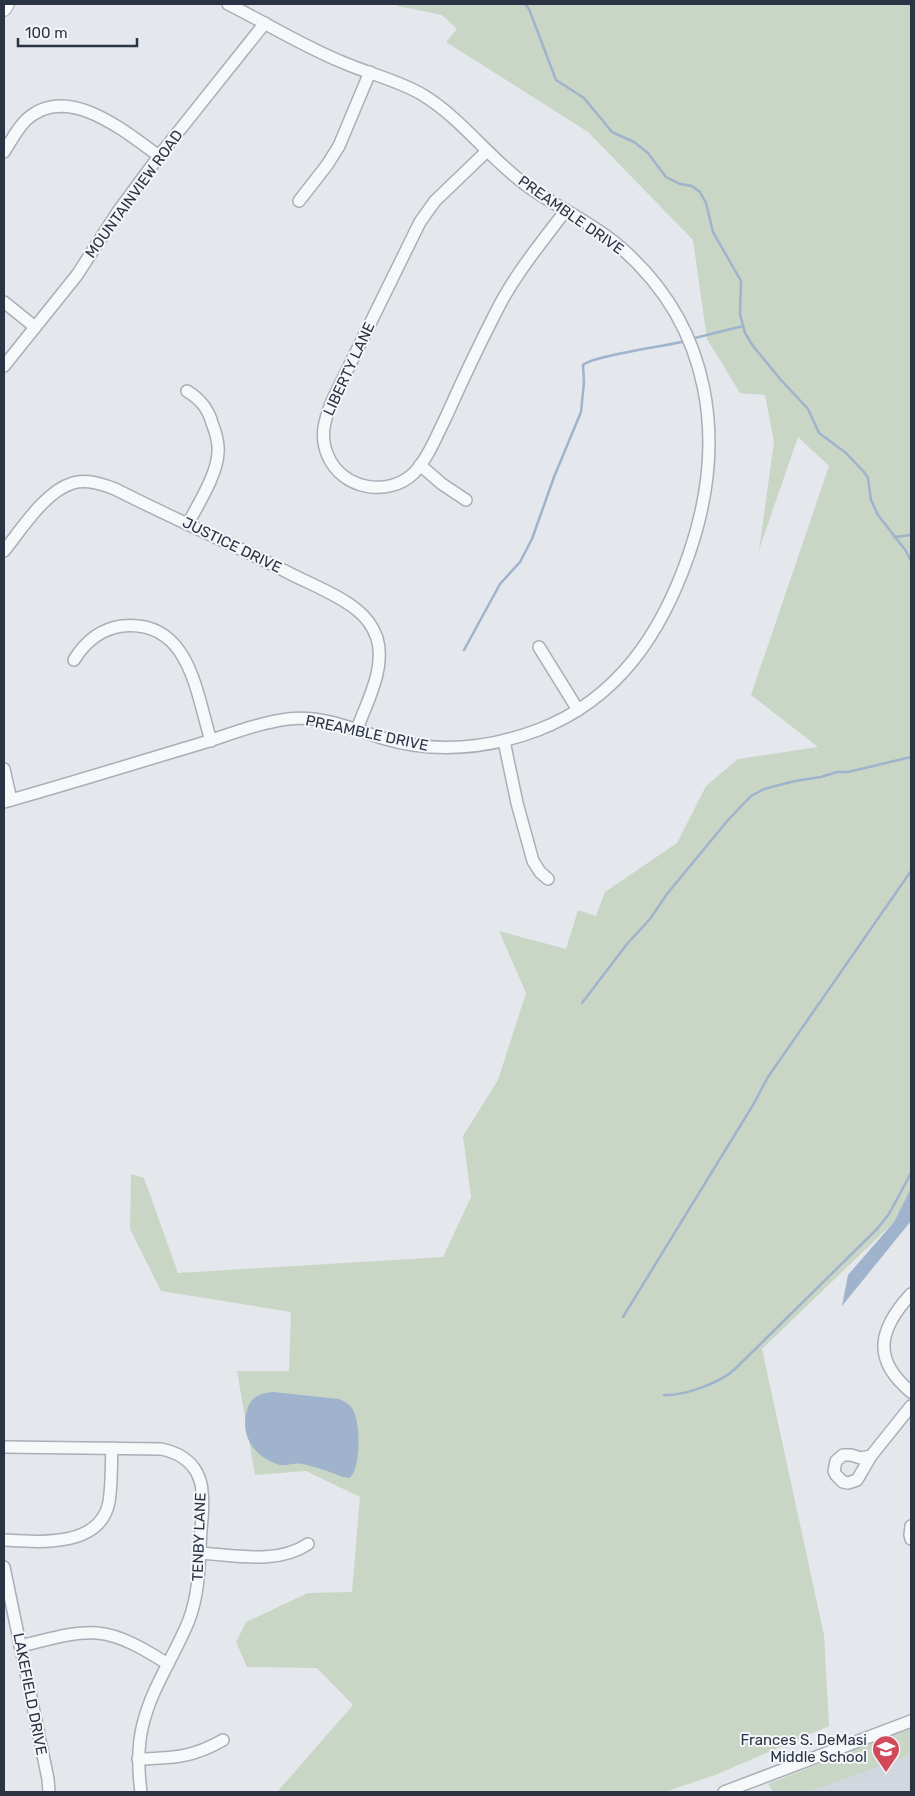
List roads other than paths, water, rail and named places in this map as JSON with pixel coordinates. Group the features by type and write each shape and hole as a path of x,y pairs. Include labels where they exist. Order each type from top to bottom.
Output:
{"main road":[{"path":"4,9 7,4"}],"street":[{"name":"PREAMBLE DRIVE","path":"8,801 265,724 291,719 319,720 400,742 429,747 473,747 504,742 550,725 578,710 605,689 633,661 656,629 674,594 693,542 707,476 707,406 701,372 689,338 676,313 655,283 630,256 596,228 524,184 434,102 410,88 336,60 228,4"},
{"name":"MOUNTAINVIEW ROAD","path":"4,366 77,275 117,213 159,156 265,23"},
{"path":"299,200 327,165 339,146 370,72"},
{"path":"4,152 19,128 27,120 44,109 72,106 90,113 123,131 159,156"},
{"name":"LIBERTY LANE","path":"487,151 435,201 420,222 332,401 324,423 324,440 328,457 338,471 352,482 368,487 385,487 406,479 420,465 509,288 566,210"},
{"path":"4,302 35,327"},
{"path":"187,391 206,407 216,432 219,451 215,470 188,524"},
{"path":"420,465 442,484 466,500"},
{"name":"JUSTICE DRIVE","path":"4,552 54,492 73,483 94,482 110,487 188,524 336,597 365,617 376,636 379,658 372,687 357,729"},
{"path":"74,660 80,649 92,637 109,629 138,626 158,632 174,644 187,662 210,741"},
{"path":"539,647 578,710"},
{"path":"504,742 533,861 540,872 548,879"},
{"path":"4,769 8,801"},
{"path":"911,1294 891,1320 883,1340 886,1360 893,1374 911,1392"},
{"path":"871,1456 911,1406"},
{"name":"TENBY LANE","path":"4,1447 161,1449 172,1451 182,1456 196,1472 202,1490 198,1586 193,1609 150,1703 143,1724 138,1759 142,1792"},
{"path":"4,1540 71,1538 89,1532 102,1519 109,1502 112,1448"},
{"path":"911,1526 911,1539"},
{"path":"200,1553 269,1556 288,1553 308,1544"},
{"name":"LAKEFIELD DRIVE","path":"4,1567 49,1792"},
{"path":"20,1646 77,1634 97,1633 134,1645 168,1664"},
{"path":"724,1792 911,1721"},
{"path":"138,1759 191,1755 208,1749 223,1740"}],"water":[{"path":"911,1188 911,1221 842,1306 848,1275 894,1222"},
{"path":"273,1392 339,1399 352,1408 357,1423 358,1454 354,1472 350,1478 303,1464 280,1465 271,1462 256,1451 250,1444 247,1435 245,1417 252,1400 265,1393"}],"waterway":[{"path":"525,4 529,9 556,80 584,98 612,132 634,142 648,153 666,177 680,184 692,186 700,192 706,203 713,232 741,281 740,314 745,333 753,346 781,380 808,409 819,433 846,453 864,472 868,478 871,500 878,515 906,551 911,561"},
{"path":"691,339 743,326"},
{"path":"464,650 500,584 520,562 532,539 554,477 581,412 584,382 583,365 600,358 686,341"},
{"path":"894,537 911,535"},
{"path":"582,1003 627,944 650,919 667,894 728,820 751,796 764,789 795,781 821,777 837,772 848,772 911,757"},
{"path":"623,1317 753,1105 768,1077 911,871"},
{"path":"664,1395 701,1388 735,1369 877,1229 889,1214 911,1173"}],"place":[{"name":"Frances S. DeMasi Middle School","path":"886,1773"}]}
